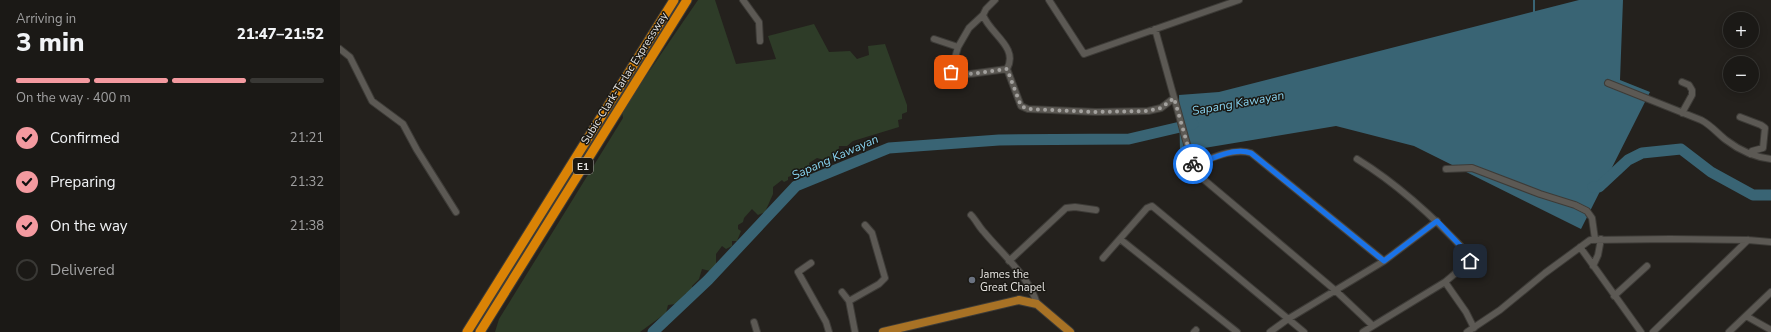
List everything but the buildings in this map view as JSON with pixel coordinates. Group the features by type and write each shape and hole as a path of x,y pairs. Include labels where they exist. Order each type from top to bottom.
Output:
{"highway":[{"name":"Subic-Clark-Tarlac Expressway","path":"467,332 674,0"},
{"name":"Subic-Clark-Tarlac Expressway","path":"480,332 687,0"}],"main road":[{"path":"883,332 905,329 1009,301 1019,300 1037,304 1070,332"}],"street":[{"path":"744,0 759,22 760,41"},
{"path":"995,0 986,9 983,16 969,28 958,47 951,72 955,76 1007,69"},
{"path":"1049,0 1084,54 1239,0"},
{"path":"983,16 986,23 1008,48 1011,56 1007,69 1021,106 1028,109 1096,112 1148,111 1161,108 1174,98"},
{"path":"1155,30 1190,155 1202,178 1336,291 1372,325"},
{"path":"934,39 958,47"},
{"path":"340,49 350,57 372,101 403,124 417,150 456,212"},
{"path":"1682,82 1692,90 1692,95 1682,113"},
{"path":"1608,83 1709,124 1726,140 1750,154 1771,159"},
{"path":"1740,117 1761,124 1765,128 1762,148 1752,151 1750,154"},
{"path":"1194,165 1230,153 1246,151 1251,153 1384,261"},
{"path":"1357,159 1381,174 1437,221 1470,256 1470,261 1445,282 1372,325 1363,332"},
{"path":"1446,169 1472,168 1587,211 1592,218 1598,239 1598,255 1593,266"},
{"path":"1103,258 1147,208 1154,206 1304,332"},
{"path":"1009,261 1066,208 1075,207 1096,210"},
{"path":"971,215 1034,294 1037,304"},
{"path":"1270,332 1288,319 1384,261 1437,221"},
{"path":"849,301 879,284 884,278 872,233 865,225"},
{"path":"1120,239 1237,332"},
{"path":"1467,332 1500,310 1545,273 1590,240 1748,240 1771,242"},
{"path":"1653,332 1748,240"},
{"path":"1580,247 1641,332"},
{"path":"811,263 798,272 826,322 829,332"},
{"path":"1614,296 1647,266"},
{"path":"1445,282 1466,312 1474,328"},
{"path":"842,292 849,301 855,332"},
{"path":"1729,332 1771,292"},
{"path":"1746,316 1771,330"},
{"path":"754,322 757,332"}],"green space":[{"path":"698,0 715,0 736,64 776,59 768,36 814,24 829,52 850,51 857,59 869,55 868,46 885,44 907,105 907,112 902,114 902,119 898,120 899,127 853,141 847,146 839,146 837,155 832,159 825,160 817,158 809,163 810,168 804,170 802,168 800,169 788,177 788,180 784,182 782,180 773,187 773,194 765,212 758,215 752,209 744,218 743,222 738,225 738,229 741,231 737,241 732,241 732,246 726,249 722,246 716,254 716,269 714,272 702,269 699,279 692,286 693,291 690,295 686,293 676,304 668,305 666,313 640,332 495,332 499,319 623,118 622,111"}],"water":[{"path":"1579,0 1623,0 1620,80 1650,92 1581,229 1414,146 1336,126 1180,152 1179,95 1219,92"}],"waterway":[{"path":"1534,0 1534,13"},
{"name":"Sapang Kawayan","path":"653,332 708,280 796,186 889,148 999,140 1129,139 1193,124"},
{"name":"Sapang Kawayan","path":"1593,187 1599,187 1628,160 1642,153 1681,149 1711,172 1753,195 1771,195"}],"way so far":[{"path":"951,72 955,76 1007,69 1017,99 1021,106 1028,109 1096,112 1148,111 1161,108 1174,98 1193,164"}],"place":[{"name":"James the Great Chapel","path":"972,280"}],"route":[{"path":"1193,164 1194,165 1230,153 1246,151 1251,153 1384,261 1437,221 1470,256 1470,261"}]}
